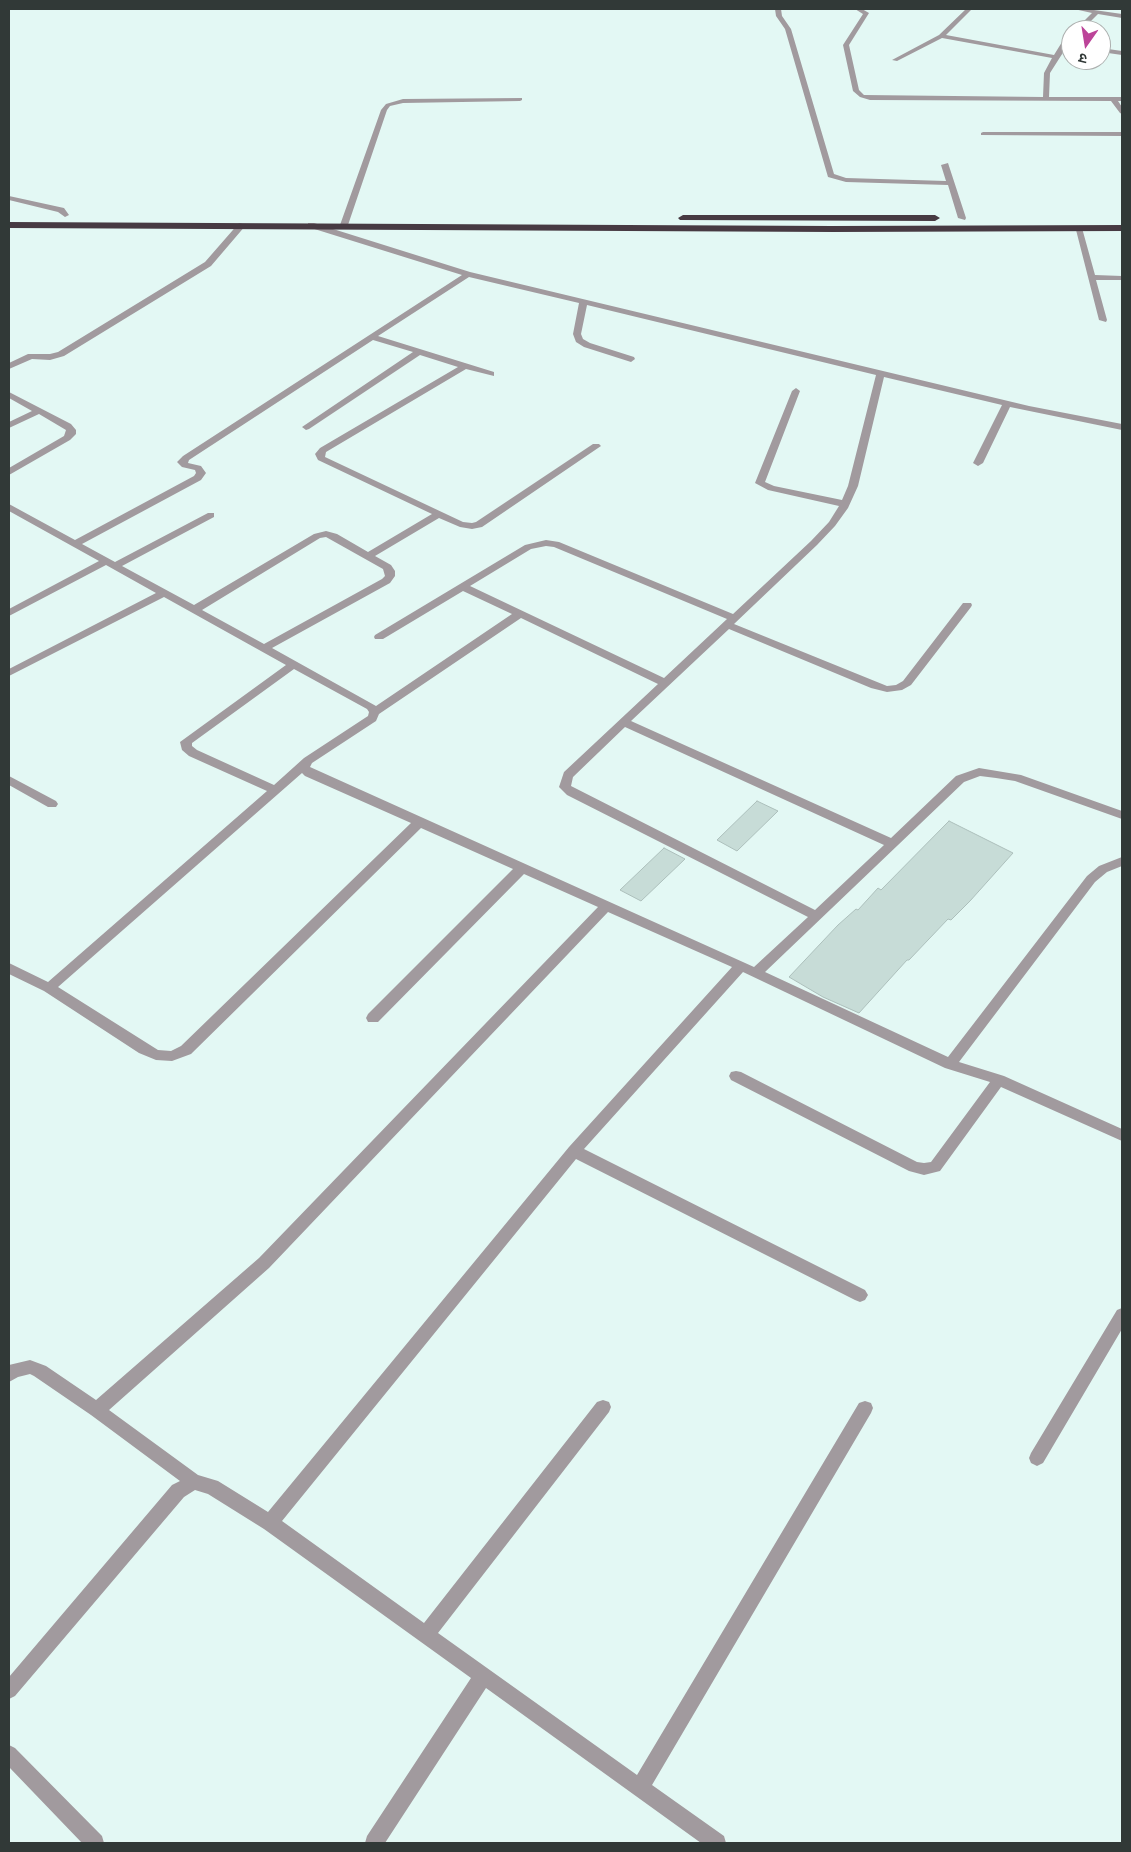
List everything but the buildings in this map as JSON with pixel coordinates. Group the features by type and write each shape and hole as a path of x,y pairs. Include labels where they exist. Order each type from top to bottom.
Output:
{"highway":[{"path":"9,216 175,215"},
{"path":"204,215 345,221 833,229 1122,228"},
{"path":"9,225 311,225 345,221 636,218"},
{"path":"675,218 957,218"}],"street":[{"path":"778,9 779,16 788,29 831,175 846,180 951,183"},
{"path":"858,9 866,13 846,45 856,91 862,96 870,98 1122,99"},
{"path":"895,60 941,36 969,9"},
{"path":"1077,9 1122,16"},
{"path":"1089,20 1097,12"},
{"path":"941,36 1056,57"},
{"path":"1046,99 1047,73 1061,52"},
{"path":"345,221 384,110 388,105 402,101 520,99"},
{"path":"1113,99 1122,112"},
{"path":"983,134 1122,134"},
{"path":"945,165 951,183 957,218"},
{"path":"9,198 61,210 65,216"},
{"path":"9,366 31,356 56,356 69,349 208,264 242,225"},
{"path":"311,225 468,274 1007,404 1122,427"},
{"path":"1078,228 1104,320"},
{"path":"75,544 198,478 201,472 198,468 185,465 182,462 186,458 468,274"},
{"path":"1091,277 1122,278"},
{"path":"583,302 577,334 579,340 588,345 631,358"},
{"path":"372,337 491,374"},
{"path":"306,428 419,352"},
{"path":"465,366 323,450 320,454 322,458 460,524 472,526 479,524 596,446"},
{"path":"815,915 565,788 568,775 832,524 845,504 853,486 881,373"},
{"path":"796,392 760,483 771,488 845,504"},
{"path":"9,395 68,426 72,430 71,434 9,472"},
{"path":"978,463 1007,404"},
{"path":"9,425 39,411"},
{"path":"9,507 371,707 375,712"},
{"path":"368,556 438,514"},
{"path":"9,613 211,515"},
{"path":"194,610 317,536 326,534 334,536 390,571 390,576 386,582 264,648"},
{"path":"378,637 528,547 546,543 556,544 875,686 887,689 898,688 907,683 967,605"},
{"path":"463,587 665,683"},
{"path":"9,673 164,593"},
{"path":"49,988 308,761 372,718 375,712 520,614"},
{"path":"276,790 193,753 186,747 186,742 294,664"},
{"path":"624,722 891,843"},
{"path":"308,761 304,768 309,772 741,966 950,1064 999,1080 1122,1134"},
{"path":"756,973 960,779 979,772 1017,778 1122,815"},
{"path":"9,780 52,804"},
{"path":"9,968 49,988 144,1049 156,1055 172,1056 186,1050 420,822"},
{"path":"950,1064 1091,879 1103,869 1122,861"},
{"path":"373,1018 522,868"},
{"path":"97,1410 264,1263 606,906"},
{"path":"270,1523 574,1151 741,966"},
{"path":"736,1076 914,1167 924,1169 935,1167 999,1080"},
{"path":"574,1151 860,1296"},
{"path":"1037,1458 1122,1315"},
{"path":"9,1375 13,1371 30,1367 40,1372 97,1410 194,1482 212,1487 270,1523 717,1843"},
{"path":"426,1635 603,1407"},
{"path":"640,1788 866,1408"},
{"path":"9,1690 178,1491 194,1482"},
{"path":"374,1843 483,1676"},
{"path":"9,1754 96,1843"}]}
